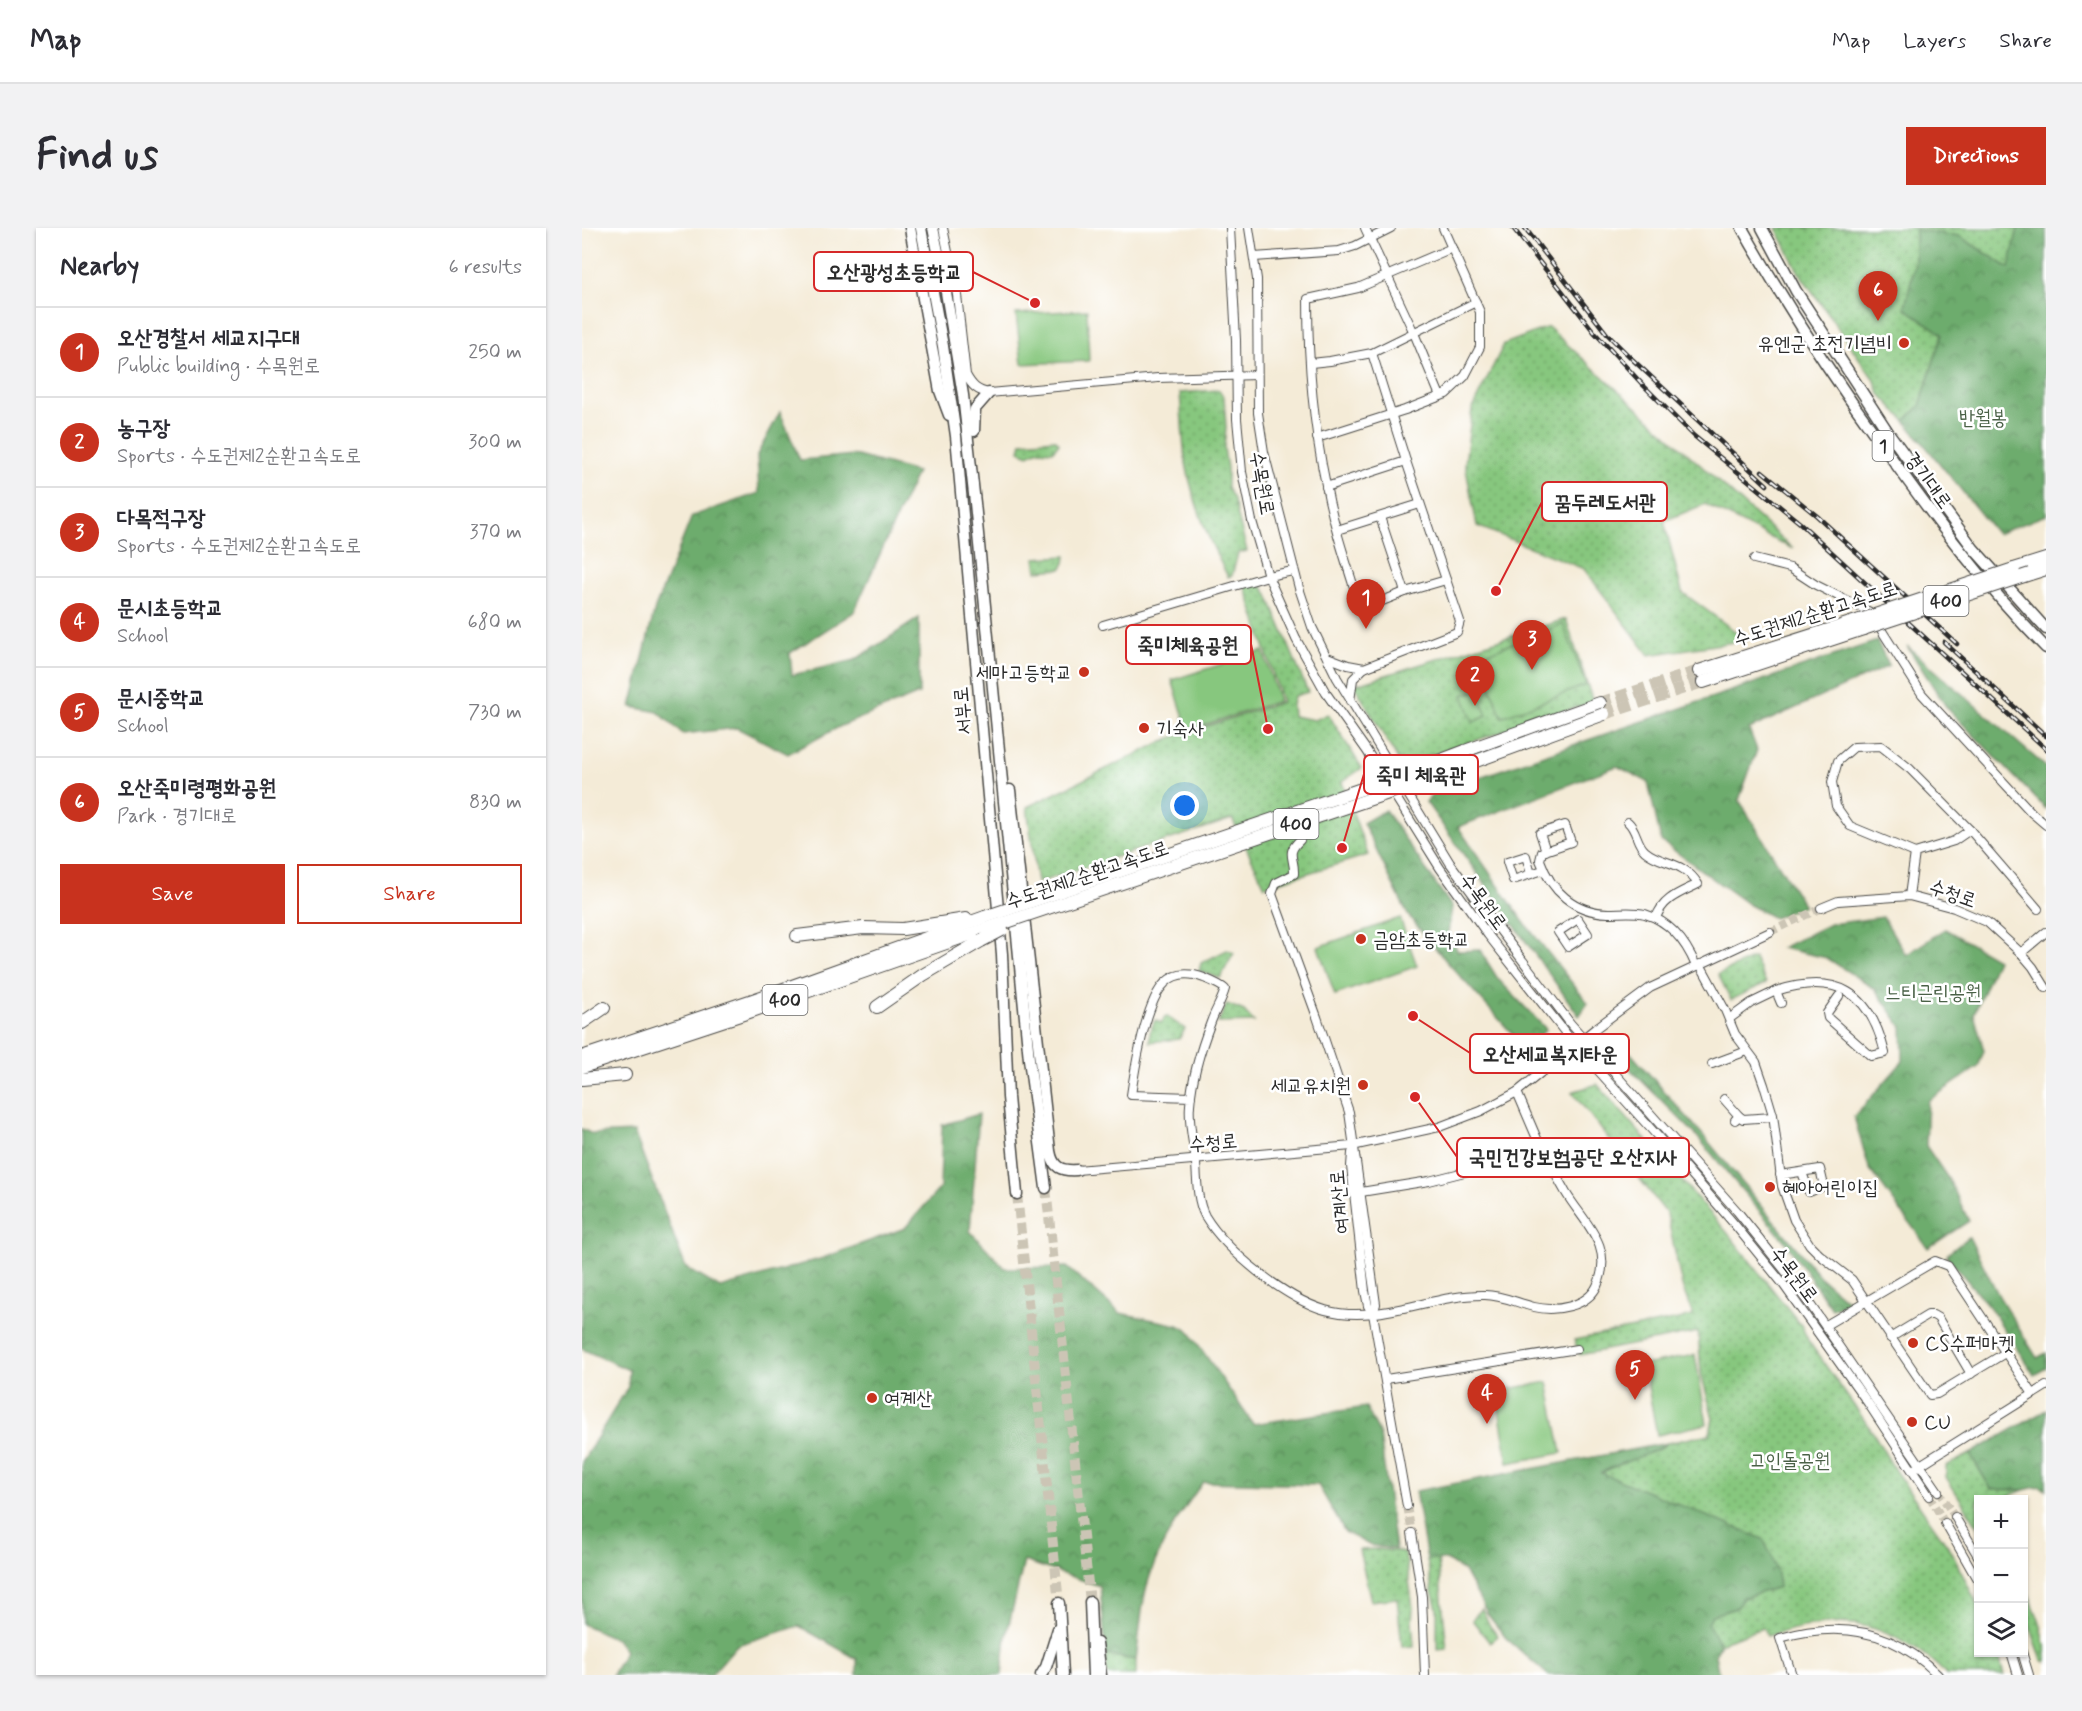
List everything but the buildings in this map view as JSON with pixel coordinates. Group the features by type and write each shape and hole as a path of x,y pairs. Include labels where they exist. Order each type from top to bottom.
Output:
{"highway":[{"name":"수도권제2순환고속도로","path":"1862,625 2046,559"},
{"name":"수도권제2순환고속도로","path":"1701,676 2046,569"},
{"name":"수도권제2순환고속도로","path":"582,1057 753,1000 984,929 1039,911 1394,791 1602,709 1464,751 984,929 749,1012 582,1067"},
{"path":"797,936 863,928 903,929 954,920 984,929"},
{"path":"877,1006 984,929"},
{"path":"582,1023 604,1008"},
{"path":"582,1079 625,1075"}],"main road":[{"path":"910,228 940,391 956,436"},
{"name":"서부로","path":"921,228 944,346 956,436 1002,954 1008,1097 1017,1194"},
{"name":"서부로","path":"933,228 957,354 975,503 1031,1070 1046,1188"},
{"name":"경기대로","path":"1742,228 1779,293 1839,384 1914,490 1955,546 2021,623 2046,648"},
{"name":"경기대로","path":"1762,228 1796,291 1888,432 1973,548 2046,629"},
{"path":"966,375 974,432"},
{"path":"975,503 975,409 989,393"},
{"path":"992,679 1003,729 1050,1151 1056,1166 1061,1170 1077,1170"},
{"path":"1090,1602 1092,1675"},
{"path":"1059,1603 1063,1675"},
{"path":"1041,1675 1060,1621"},
{"path":"1091,1628 1098,1646 1101,1675"}],"street":[{"path":"943,228 957,295 966,375 976,389 989,393 1158,378 1257,375"},
{"name":"수목원로","path":"1230,228 1236,340 1237,419 1242,472 1252,521 1268,576 1296,639 1326,693 1367,751 1440,868 1529,989 1575,1045 1687,1169 1783,1284 1916,1468 1938,1491"},
{"name":"수목원로","path":"1249,228 1257,279 1258,413 1264,452 1293,571 1312,627 1350,701 1450,863 1536,979 1583,1038 1757,1235 1826,1325 1916,1468 1929,1496"},
{"path":"1365,228 1414,333 1440,396"},
{"path":"1254,257 1339,251 1355,246 1391,228"},
{"path":"1317,438 1446,394 1465,376 1480,346 1480,312 1443,228"},
{"path":"1446,580 1405,592 1367,607 1358,600 1326,487 1317,438 1312,397 1308,299 1358,288 1452,248"},
{"path":"1311,363 1330,362 1372,353 1476,302"},
{"path":"1350,701 1353,680 1364,668 1457,632 1460,621 1372,353"},
{"path":"1326,487 1406,461"},
{"path":"1337,530 1420,504"},
{"path":"1380,517 1405,592"},
{"path":"1754,559 1790,568 1816,585 1870,612 1922,694 2032,813 2046,825"},
{"path":"1103,625 1268,576 1293,571"},
{"path":"1327,657 1364,668"},
{"path":"1970,830 1954,841 1915,853 1850,826 1836,806 1832,782 1838,761 1854,747 1881,746 1910,769 1970,830 2038,909"},
{"path":"1628,822 1634,826 1639,843 1646,852 1684,870 1698,884 1668,899 1660,908 1656,918"},
{"path":"1300,840 1292,847 1294,874 1276,883 1272,894 1349,1112 1352,1146"},
{"path":"1546,851 1542,852 1540,860 1548,879 1560,894 1583,908 1600,912 1632,912 1656,918 1680,937 1729,1019 1735,1034 1756,1062 1769,1098 1780,1175 1788,1206 1800,1231 1820,1255 1852,1280 1930,1395 1937,1394 2006,1353"},
{"path":"1909,896 1915,853"},
{"path":"1531,874 1544,870"},
{"name":"수청로","path":"1821,908 1838,902 1909,896 1954,908 1987,922 2021,953 2046,988"},
{"path":"1578,919 1583,908"},
{"path":"1583,1038 1650,988 1770,932"},
{"path":"2021,953 2046,932"},
{"path":"1191,1097 1131,1095 1145,1026 1158,990 1172,978 1188,974 1196,975 1225,989 1200,1053 1191,1097 1190,1124 1198,1192 1204,1214 1211,1225 1243,1259 1273,1283 1308,1304 1328,1311 1373,1314 1462,1296 1488,1295 1535,1307 1566,1307 1588,1299 1596,1287 1602,1272 1601,1248 1595,1233 1567,1195 1538,1141 1516,1092"},
{"path":"1729,1019 1751,1003 1776,991 1798,984 1831,984 1852,994 1867,1011 1881,1037 1885,1053 1870,1056 1828,1018 1827,1013 1839,996"},
{"path":"1776,991 1782,1003"},
{"name":"수청로","path":"1077,1170 1352,1146 1439,1127 1481,1111 1516,1092 1583,1038"},
{"path":"1712,1064 1747,1051"},
{"path":"1724,1099 1737,1118 1773,1117"},
{"path":"1360,1192 1429,1181 1488,1166 1538,1141"},
{"name":"여계산로","path":"1352,1146 1358,1165 1376,1304 1373,1314"},
{"name":"여계산로","path":"1352,1146 1351,1166 1368,1306 1373,1314 1386,1379 1407,1506"},
{"path":"1780,1175 1802,1172"},
{"path":"1826,1325 1935,1261 1948,1266 2033,1394"},
{"path":"1890,1338 1933,1314 1938,1318 1971,1374"},
{"path":"1386,1379 1577,1349"},
{"path":"1916,1468 2046,1386"},
{"path":"1955,1517 1974,1549"},
{"path":"1945,1523 1974,1574"},
{"path":"1412,1533 1422,1597 1425,1675"},
{"path":"1792,1675 1780,1638 1813,1630 1829,1629 1854,1631 1893,1642 1913,1653 1938,1675"},
{"path":"2012,1657 2018,1675"},
{"path":"2023,1657 2029,1675"}],"green space":[{"path":"1776,228 2018,228 2010,269 1959,236 1915,231 1915,263 1905,308 1942,334 1920,406 1905,421 1879,393 1875,381 1798,271"},
{"name":"반월봉","path":"2018,228 2046,228 2046,515 1997,534 1905,421 1920,406 1942,334 1905,308 1915,263 1915,230 1959,236 2009,268"},
{"path":"1087,310 1089,361 1022,364 1016,314"},
{"path":"1548,327 1793,549 1705,504 1664,521 1682,592 1747,640 1649,655 1584,569 1477,526 1465,464 1472,409 1504,344"},
{"path":"1218,390 1224,396 1227,488 1233,497 1247,551 1238,553 1232,576 1228,577 1208,536 1189,478 1180,393"},
{"path":"780,412 800,460 854,455 917,472 854,612 790,653 792,675 855,660 919,618 919,694 841,726 788,754 737,728 683,734 658,712 631,707 655,608 692,516 759,493 757,455"},
{"path":"1055,439 1059,443 1053,451 1039,450 1028,455 1020,451 1022,442"},
{"path":"1066,556 1061,569 1037,571 1035,558"},
{"path":"1252,584 1262,586 1268,595 1308,692 1294,696 1293,716 1315,720 1328,714 1362,768 1342,782 1368,855 1265,886 1232,819 1037,883 1027,807 1170,738 1282,702 1245,586"},
{"path":"1566,619 1593,702 1401,765 1354,685"},
{"path":"1563,624 1586,685 1502,717 1479,656"},
{"path":"1877,641 1889,666 1749,729 1757,750 1739,800 1804,906 1774,918 1748,904 1661,841 1648,782 1617,766 1458,827 1523,921 1588,1003 1579,1016 1426,802 1433,793"},
{"path":"1907,646 2046,767 2046,809 1947,708"},
{"path":"1263,651 1279,701 1188,730 1172,680"},
{"path":"1477,690 1487,716 1473,722 1463,695"},
{"path":"1385,810 1452,907 1448,933 1458,951 1480,950 1498,979 1546,1029 1538,1038 1548,1053 1536,1060 1408,915 1363,823"},
{"name":"느티근린공원","path":"1883,917 1906,955 1945,929 1997,959 1974,1014 1984,1051 1978,1067 1928,1101 1926,1146 1949,1180 1969,1221 1928,1248 1869,1168 1854,1117 1903,1061 1902,1027 1875,989 1827,958 1781,948 1830,924"},
{"path":"1400,918 1417,966 1335,995 1318,947"},
{"path":"1227,950 1234,953 1220,978 1199,971 1201,963"},
{"path":"1754,958 1766,983 1731,1000 1718,974"},
{"path":"1227,1004 1244,1011 1254,1022 1218,1023"},
{"path":"1166,1016 1185,1029 1179,1039 1150,1042 1150,1032 1155,1020 1161,1023"},
{"path":"1619,1040 1702,1134 1822,1279 1849,1302 1832,1309 1783,1239 1695,1134 1606,1045"},
{"name":"고인돌공원","path":"1597,1084 1726,1231 1801,1325 1809,1342 1872,1431 1896,1472 1950,1549 1974,1598 1974,1657 1999,1657 2004,1675 1946,1675 1928,1658 1904,1642 1879,1630 1854,1624 1832,1623 1810,1626 1767,1636 1763,1628 1727,1640 1720,1645 1707,1624 1712,1615 1736,1608 1742,1598 1779,1587 1763,1539 1601,1473 1625,1461 1659,1449 1667,1443 1710,1434 1713,1418 1701,1373 1698,1332 1580,1355 1574,1340 1693,1316 1682,1286 1667,1214 1572,1092"},
{"path":"979,1114 970,1231 1005,1268 1067,1267 1120,1313 1178,1325 1189,1331 1253,1424 1366,1407 1380,1435 1395,1549 1369,1545 1345,1532 1318,1485 1203,1482 1173,1527 1155,1563 1145,1596 1136,1660 1106,1655 1100,1586 1024,1561 1006,1637 1002,1675 857,1675 857,1659 799,1626 737,1645 711,1675 612,1675 625,1651 616,1639 582,1624 582,1462 628,1387 629,1370 582,1349 582,1129 592,1134 634,1132 686,1268 720,1288 823,1258 905,1228 940,1188 942,1125"},
{"path":"1969,1237 2000,1298 2037,1358 2046,1353 2046,1368 2034,1375 1991,1309 1946,1255"},
{"path":"1695,1355 1707,1424 1657,1435 1644,1365"},
{"path":"1548,1382 1562,1453 1508,1463 1496,1391"},
{"path":"2046,1410 2046,1490 2040,1486 2024,1490 1991,1489 1970,1454"},
{"path":"1667,1443 1652,1452 1601,1473 1763,1539 1777,1574 1779,1587 1743,1598 1736,1608 1712,1615 1708,1624 1720,1645 1715,1655 1719,1675 1548,1675 1506,1638 1489,1616 1464,1571 1446,1560 1427,1559 1415,1491"},
{"path":"1970,1454 1991,1489 2024,1490 2011,1495 1974,1495 1974,1521 1946,1477 1946,1466"},
{"path":"1359,1550 1405,1552 1413,1608 1414,1646 1402,1647 1397,1598 1371,1601"},
{"path":"1427,1559 1438,1559 1447,1649 1437,1650 1437,1608"},
{"path":"2028,1594 2042,1631 2046,1662 2042,1660 2028,1620"},
{"path":"1482,1609 1498,1636 1490,1643 1473,1621"},
{"path":"1106,1655 1136,1660 1136,1675 1107,1675"}],"tunnel":[{"path":"1600,703 1699,671"},
{"path":"1604,714 1703,682"},
{"path":"1770,932 1821,908"},
{"path":"1046,1188 1090,1602"},
{"path":"1017,1194 1059,1603"},
{"path":"1938,1491 1955,1517"},
{"path":"1929,1496 1945,1523"},
{"path":"1407,1506 1412,1533"}],"railway":[{"path":"1513,228 1595,333 1694,436 1800,523 2046,749"},
{"path":"1525,228 1607,334 1767,485"},
{"path":"1762,471 1817,516 1957,644"},
{"path":"1944,642 2046,736"}],"place":[{"name":"오산광성초등학교","path":"1035,303"},
{"name":"오산죽미령평화공원","path":"1878,321"},
{"name":"유엔군 초전기념비","path":"1904,343"},
{"name":"꿈두레도서관","path":"1496,591"},
{"name":"오산경찰서 세교지구대","path":"1366,629"},
{"name":"다목적구장","path":"1532,670"},
{"name":"세마고등학교","path":"1084,672"},
{"name":"농구장","path":"1475,706"},
{"name":"기숙사","path":"1144,728"},
{"name":"죽미체육공원","path":"1268,729"},
{"name":"죽미 체육관","path":"1342,848"},
{"name":"금암초등학교","path":"1361,939"},
{"name":"오산세교복지타운","path":"1413,1016"},
{"name":"세교유치원","path":"1363,1085"},
{"name":"국민건강보험공단 오산지사","path":"1415,1097"},
{"name":"혜아어린이집","path":"1770,1187"},
{"name":"CS수퍼마켓","path":"1913,1343"},
{"name":"여계산","path":"872,1398"},
{"name":"문시중학교","path":"1635,1400"},
{"name":"CU","path":"1912,1422"},
{"name":"문시초등학교","path":"1487,1424"}]}
